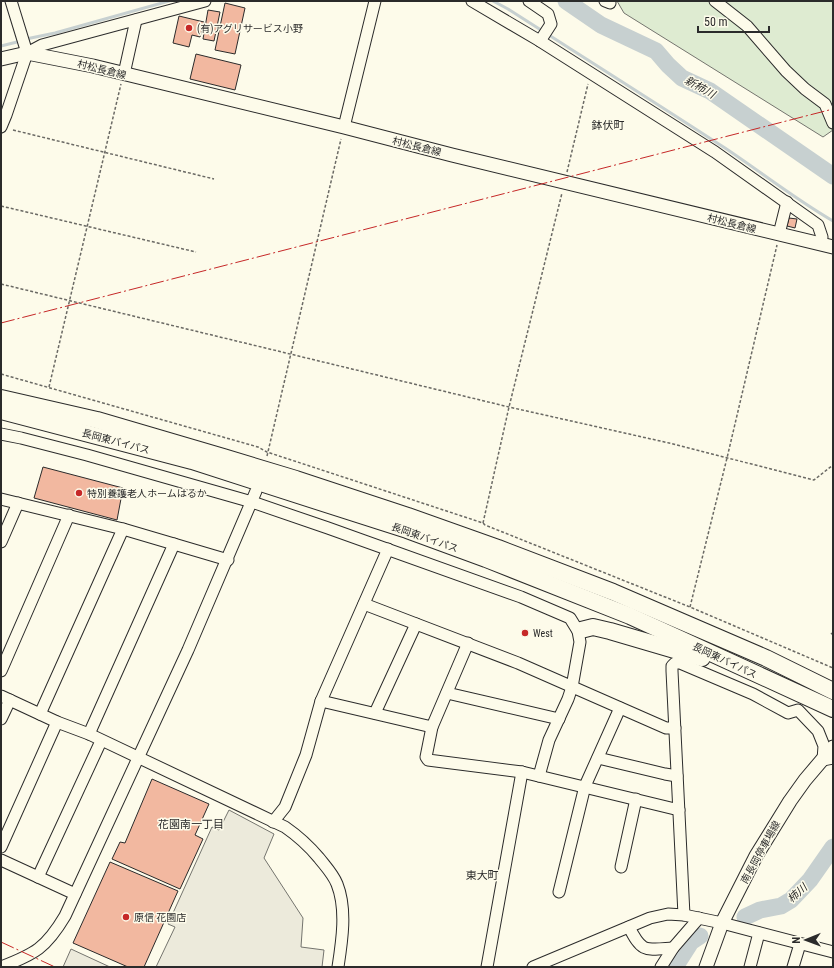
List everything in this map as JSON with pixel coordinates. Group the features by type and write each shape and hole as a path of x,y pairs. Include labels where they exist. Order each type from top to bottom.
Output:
{"highway":[{"path":"1,391 97,420"},
{"name":"長岡東バイパス","path":"1,398 97,420 296,479 408,516 613,592 766,658 833,691"},
{"name":"長岡東バイパス","path":"1,411 192,461 407,530 486,559 623,613 672,634 833,710"},
{"path":"579,630 593,627 610,631 761,677"}],"main road":[{"name":"村松長倉線","path":"1,59 27,53 78,63 344,127 565,183 827,245"},
{"name":"南長岡停車場線","path":"706,967 722,923 774,824 805,780 828,759 833,747"}],"street":[{"path":"1,127 27,53 11,1"},
{"path":"27,53 42,45 205,1"},
{"path":"344,127 375,1"},
{"path":"472,1 543,35 590,72 715,152 818,225 822,237 827,245"},
{"path":"529,1 548,14 551,24 543,35"},
{"path":"715,1 747,26 800,84 825,104 833,123"},
{"path":"124,74 136,20"},
{"path":"780,234 787,202"},
{"path":"1,434 80,453 252,502 463,575 521,597 570,618 579,630 580,642 572,687 549,740 539,776"},
{"path":"1,967 34,953 55,933 65,916 228,560 256,491"},
{"path":"1,499 122,529 228,560"},
{"path":"1,542 18,503"},
{"path":"1,671 69,515"},
{"path":"40,714 122,529"},
{"path":"89,734 174,544"},
{"path":"273,822 285,807 303,762 321,701 388,550"},
{"path":"364,604 540,672 666,728 675,728"},
{"path":"375,713 416,624"},
{"path":"468,643 432,727 426,756 428,760 522,772 585,786 679,810"},
{"path":"684,915 672,666 676,663 680,663 753,694 788,713 798,710 814,701"},
{"path":"447,693 559,719"},
{"path":"1,719 5,698 139,757 285,827 306,843 328,868 337,885 342,908 338,967"},
{"path":"321,701 432,727"},
{"path":"559,892 585,786 620,708"},
{"path":"798,710 818,731 828,759"},
{"path":"1,846 57,722"},
{"path":"38,877 101,741"},
{"path":"598,758 677,776"},
{"path":"487,967 522,772"},
{"path":"621,867 636,799"},
{"path":"1,860 75,894"},
{"path":"533,967 629,927 660,916 673,914 722,923 833,952"},
{"path":"661,967 673,948 699,918"},
{"path":"629,927 636,942 644,948 652,950 673,948"},
{"path":"750,967 759,933"},
{"path":"794,967 800,944"}],"path":[{"path":"483,523 565,183 590,72"},
{"path":"49,387 104,151 124,74"},
{"path":"267,460 267,452 344,127"},
{"path":"13,130 214,179"},
{"path":"1,206 196,252"},
{"path":"690,607 780,234"},
{"path":"1,284 510,407 638,436 814,480 833,465"},
{"path":"1,374 258,447 267,452 483,523 690,607 833,668"}],"green space":[{"path":"617,1 833,1 833,130 823,137 624,13"}],"shaded area":[{"path":"229,810 274,834 264,858 303,918 301,947 324,950 322,967 156,967 175,927 168,924 212,827 219,830"},
{"path":"71,949 110,967 63,967"}],"building":[{"path":"225,3 245,8 235,54 215,50"},
{"path":"208,10 220,12 214,41 203,39"},
{"name":"(有)アグリサービス小野","path":"179,16 204,22 200,37 192,35 189,47 173,43"},
{"path":"196,54 241,65 235,90 190,79"},
{"path":"789,218 797,219 795,228 787,226"},
{"name":"特別養護老人ホームはるか","path":"43,467 123,488 117,520 34,498"},
{"path":"152,779 209,804 195,835 203,839 180,889 112,859 120,842 125,843"},
{"name":"原信 花園店","path":"110,862 178,891 144,967 128,967 73,943"}],"waterway":[{"path":"26,39 55,33 169,1"},
{"path":"493,1 508,9 698,130 805,204 833,221"},
{"name":"新柿川","path":"566,1 601,25 656,51 682,78 710,91 833,176"},
{"path":"1,46 21,41"},
{"name":"柿川","path":"745,917 760,910 781,906 791,900 810,880 833,847"},
{"name":"柿川","path":"675,967 691,942 700,936"}],"power":[{"path":"1,323 833,109"},
{"path":"1,942 55,967"}],"place":[{"name":"(有)アグリサービス小野","path":"189,28"},
{"name":"特別養護老人ホームはるか","path":"79,493"},
{"name":"West","path":"525,633"},
{"name":"原信 花園店","path":"126,917"}],"district":[{"name":"鉢伏町","path":"608,125"},
{"name":"花園南一丁目","path":"191,824"},
{"name":"東大町","path":"482,875"}]}
